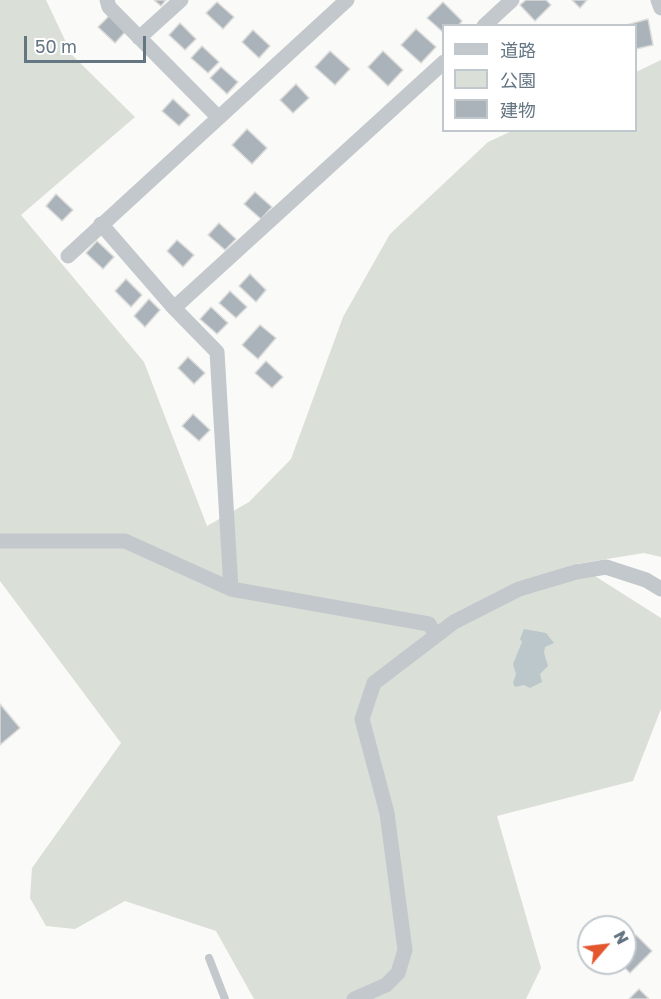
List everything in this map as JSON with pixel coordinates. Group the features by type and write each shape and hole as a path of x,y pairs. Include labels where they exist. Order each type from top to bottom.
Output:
{"street":[{"path":"107,0 109,7 218,117"},
{"path":"140,38 181,0"},
{"path":"68,256 347,0"},
{"path":"486,24 512,0"},
{"path":"658,0 661,8"},
{"path":"174,308 442,64"},
{"path":"101,224 174,308 217,352 231,589"},
{"path":"0,541 125,541 231,589 429,624 435,634"},
{"path":"354,999 386,985 398,973 405,950 387,813 362,719 374,683 453,622 519,589 576,572 606,567 646,580 661,590"}],"lane":[{"path":"209,958 225,999"}],"green space":[{"path":"0,0 46,0 72,55 135,117 21,215 144,362 207,526 249,502 291,459 343,317 390,234 488,142 510,132 637,132 637,72 661,60 661,557 644,553 576,564 661,618 661,709 633,781 497,816 541,968 526,999 254,999 216,931 125,901 75,929 46,926 30,898 32,868 121,743 0,581"}],"shaded area":[{"path":"524,629 546,633 554,643 545,647 544,653 548,666 540,674 542,682 530,688 524,685 515,687 513,683 516,674 513,664 522,642 520,639"}],"building":[{"path":"154,0 166,0 161,6"},
{"path":"526,0 546,0 551,5 535,21 520,5"},
{"path":"572,0 587,0 580,8"},
{"path":"217,2 234,17 223,29 206,13"},
{"path":"443,2 462,21 460,24 442,24 442,31 427,18"},
{"path":"109,16 126,31 115,43 98,27"},
{"path":"648,19 653,45 637,49 637,24 630,24"},
{"path":"180,23 196,39 185,50 169,35"},
{"path":"416,29 436,47 421,63 401,45"},
{"path":"253,30 270,46 259,58 242,42"},
{"path":"202,46 219,62 208,73 191,58"},
{"path":"330,51 350,69 335,85 315,67"},
{"path":"383,51 403,70 388,86 368,67"},
{"path":"221,67 238,82 227,94 210,78"},
{"path":"296,84 309,98 293,113 280,100"},
{"path":"173,99 190,115 179,126 162,111"},
{"path":"247,129 267,148 252,164 232,145"},
{"path":"255,192 272,207 261,219 244,204"},
{"path":"56,194 73,210 62,221 46,206"},
{"path":"219,223 236,239 225,250 208,235"},
{"path":"177,240 194,255 183,267 167,251"},
{"path":"97,241 114,257 103,269 86,253"},
{"path":"250,274 266,290 256,302 239,286"},
{"path":"126,279 142,295 131,307 115,291"},
{"path":"230,291 247,307 236,318 219,303"},
{"path":"149,299 160,310 145,327 134,316"},
{"path":"211,307 228,323 217,334 200,319"},
{"path":"260,325 276,338 258,359 242,345"},
{"path":"188,357 205,373 194,384 178,368"},
{"path":"266,361 283,377 272,388 255,373"},
{"path":"193,414 210,430 199,441 182,426"},
{"path":"0,704 20,728 0,745"},
{"path":"637,936 652,951 637,966"},
{"path":"639,989 649,999 629,999"}]}
